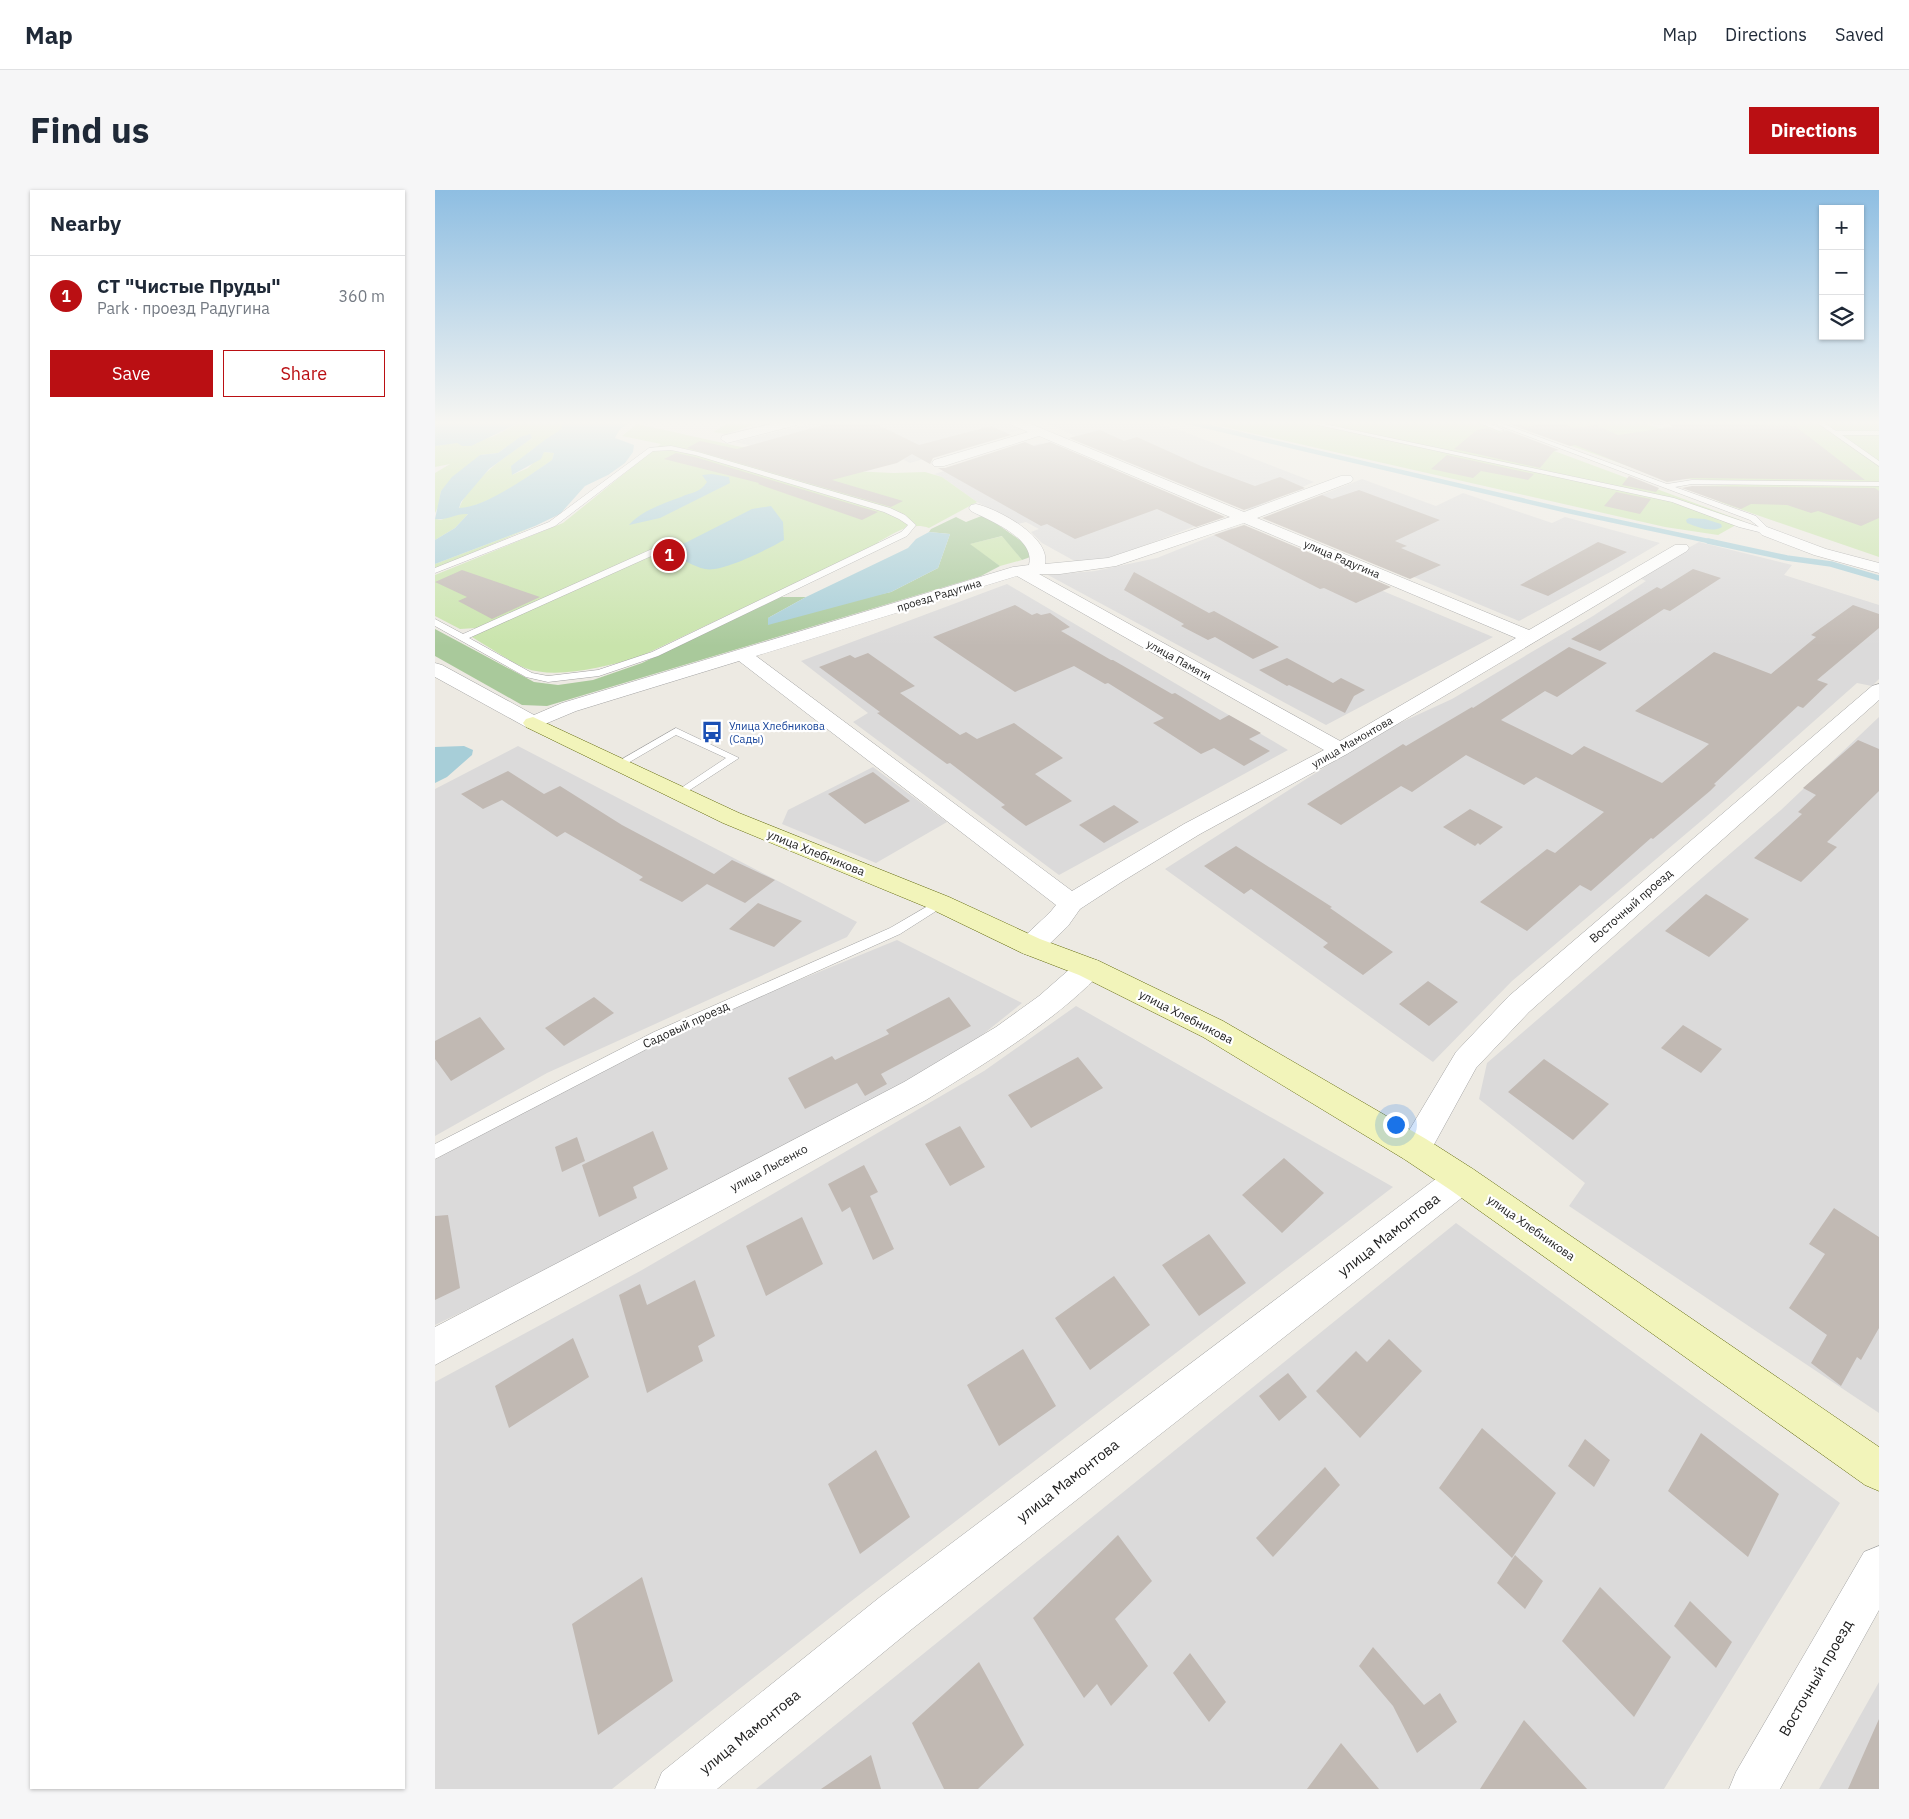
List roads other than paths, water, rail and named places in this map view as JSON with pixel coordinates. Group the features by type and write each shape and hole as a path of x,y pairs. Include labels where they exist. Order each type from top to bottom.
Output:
{"street":[{"name":"улица Радугина","path":"1193,497 1529,637"},
{"name":"проезд Радугина","path":"533,723 569,707 1027,570 1111,564 1299,497"},
{"path":"975,508 1008,525 1024,536 1036,548 1039,557 1027,570"},
{"path":"1767,532 1820,552 1879,568"},
{"name":"улица Мамонтова","path":"1031,946 1059,920 1071,903 1192,829 1340,750 1681,548"},
{"name":"улица Памяти","path":"1027,570 1340,750"},
{"path":"741,654 1071,903"},
{"name":"улица Хлебникова","path":"435,669 533,723 679,794 731,818 940,903 1031,946 1089,968 1213,1029 1415,1149 1461,1179 1879,1471"},
{"name":"Восточный проезд","path":"1415,1149 1466,1060 1519,1004 1879,690"},
{"name":"улица Лысенко","path":"435,1347 915,1091 1034,1017 1067,990 1089,968"},
{"name":"улица Мамонтова","path":"679,1789 896,1613 1461,1179"},
{"name":"Восточный проезд","path":"1753,1789 1879,1566"}],"lane":[{"path":"435,571 552,524 587,497"},
{"path":"435,622 529,675 548,679 599,673 655,654 904,534 912,525 902,517 887,510 843,497"},
{"path":"1662,497 1683,503 1742,526 1767,532"},
{"path":"1696,497 1753,518 1767,532"},
{"path":"463,637 655,550"},
{"path":"617,765 676,731 734,758 679,794"},
{"name":"Садовый проезд","path":"435,1152 659,1036 895,931 940,903"}],"water":[{"path":"440,497 466,497 459,508 470,507 494,497 576,497 560,514 535,526 435,564 435,540 455,528 468,514 435,519"},
{"path":"681,497 703,497 660,518 629,525 653,508"},
{"path":"771,506 783,522 784,540 756,554 733,564 705,569 670,553 681,545 752,509"},
{"path":"1689,518 1705,519 1721,524 1722,527 1718,529 1700,528 1687,523 1686,520"},
{"path":"929,532 950,534 938,568 891,592 768,625 768,618 806,597 908,548 916,539"},
{"path":"464,746 473,750 472,755 447,777 435,783 435,747"}],"waterway":[{"path":"1507,497 1713,542"},
{"path":"1708,541 1787,558 1831,564 1879,578"}],"place":[{"name":"СТ \"Чистые Пруды\"","path":"669,555"},
{"name":"Улица Хлебникова (Сады)","path":"712,732"}]}
